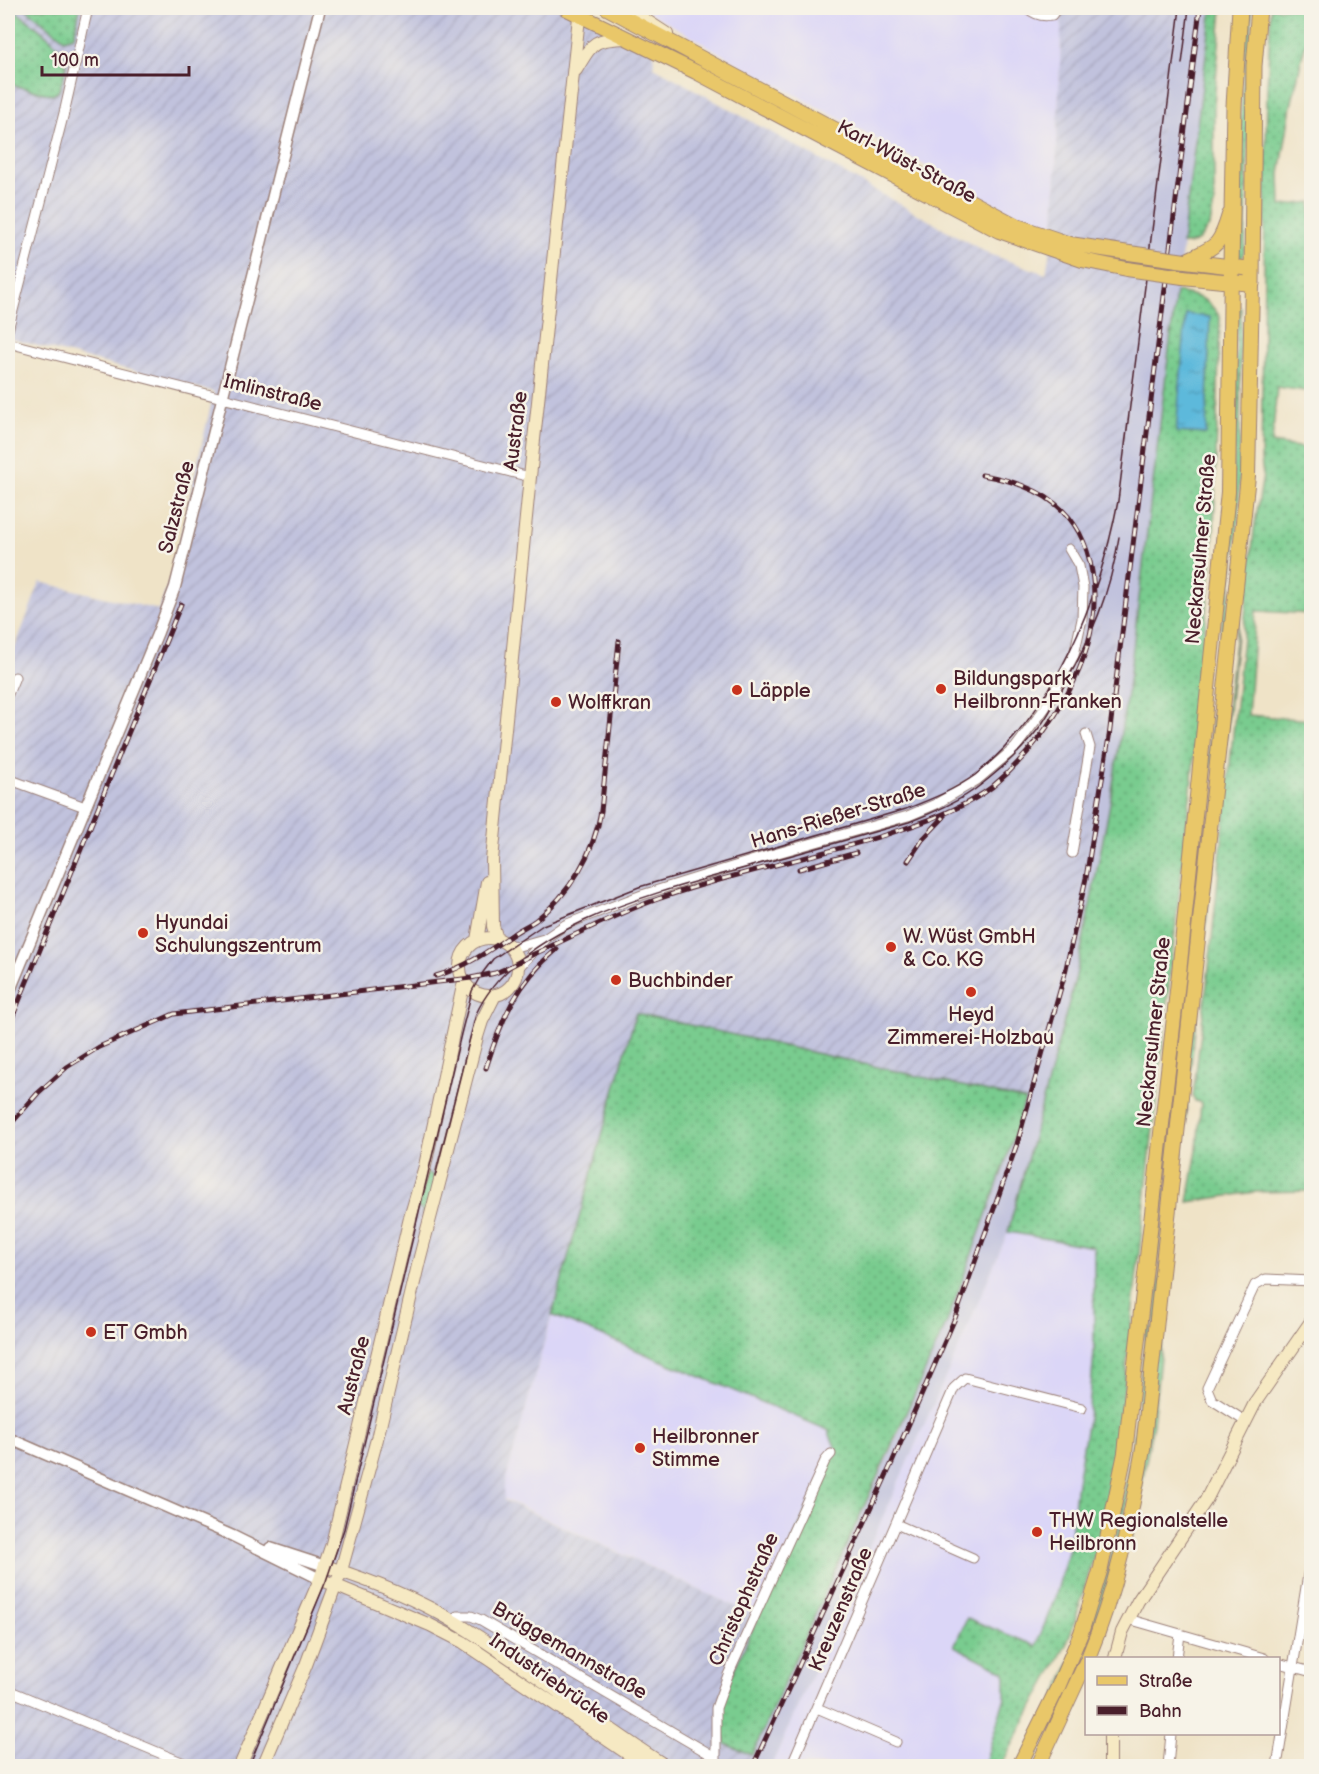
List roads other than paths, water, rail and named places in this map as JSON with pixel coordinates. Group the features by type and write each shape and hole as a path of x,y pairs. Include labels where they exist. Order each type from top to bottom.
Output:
{"highway":[{"path":"1231,267 1236,48 1240,8"},
{"path":"1252,277 1254,66 1259,8"}],"main road":[{"name":"Karl-Wüst-Straße","path":"565,8 580,11 999,231 1082,260 1127,269 1231,283 1252,277"},
{"name":"Karl-Wüst-Straße","path":"607,8 698,54 1017,226 1070,244 1231,267 1252,277"},
{"path":"627,8 698,54"},
{"name":"Austraße","path":"240,1767 320,1579 332,1544 410,1218 425,1166 464,981 460,966 462,956 477,940 492,860 580,11"},
{"path":"574,74 591,46 604,39 629,38"},
{"path":"1185,261 1215,246 1225,229 1231,210"},
{"name":"Neckarsulmer Straße","path":"1019,1767 1058,1687 1081,1633 1101,1568 1125,1454 1178,984 1228,492 1231,267"},
{"name":"Neckarsulmer Straße","path":"1088,1657 1115,1585 1128,1532 1143,1449 1248,476 1252,277"},
{"name":"Austraße","path":"492,860 494,926 497,939"},
{"path":"477,940 497,939 509,945 515,954 518,968"},
{"name":"Austraße","path":"263,1767 337,1586 368,1479 423,1246 482,1021 495,995 512,985 518,968"},
{"path":"464,981 472,991 495,995"},
{"path":"1116,1657 1128,1619 1151,1580 1208,1496 1245,1421 1270,1379 1311,1320"},
{"name":"Brüggemannstraße","path":"325,1566 370,1582 453,1621"},
{"name":"Brüggemannstraße","path":"320,1579 430,1625"},
{"name":"Industriebrücke","path":"453,1621 666,1767"},
{"name":"Industriebrücke","path":"430,1625 464,1642 492,1660 646,1767"},
{"name":"Neckarsulmer Straße","path":"1038,1767 1085,1665"},
{"path":"1110,1735 1110,1767"}],"street":[{"path":"8,330 65,109 88,8"},
{"name":"Salzstraße","path":"8,995 175,586 320,8"},
{"path":"1027,8 1046,17 1052,15 1057,8"},
{"name":"Imlinstraße","path":"8,343 530,477"},
{"name":"Hans-Rießer-Straße","path":"518,968 544,939 566,925 642,895 908,816 936,804 977,780 1015,748 1044,708 1074,655 1080,634 1083,587 1079,566 1069,549"},
{"path":"8,694 15,677"},
{"path":"1072,854 1090,747 1086,734"},
{"path":"8,779 85,807"},
{"name":"Hans-Rießer-Straße","path":"509,945 519,946 544,939"},
{"path":"1245,1421 1212,1400 1208,1388 1255,1285 1266,1279 1311,1281"},
{"name":"Kreuzenstraße","path":"791,1767 954,1388 965,1378 1082,1408"},
{"name":"Brüggemannstraße","path":"8,1438 233,1536 320,1579"},
{"name":"Christophstraße","path":"715,1762 716,1708 728,1675 820,1472 831,1454"},
{"path":"896,1524 974,1558"},
{"name":"Brüggemannstraße","path":"233,1536 325,1566"},
{"path":"1277,1767 1311,1550"},
{"name":"Brüggemannstraße","path":"453,1621 457,1616 481,1620 715,1762"},
{"path":"1128,1619 1257,1657"},
{"path":"1177,1657 1180,1634"},
{"path":"1280,1664 1311,1672"},
{"path":"8,1690 191,1767"},
{"path":"817,1708 896,1742"},
{"path":"1168,1767 1171,1735"}],"water":[{"path":"1186,314 1210,317 1206,434 1176,432"}],"tram line":[{"path":"249,1766 326,1581 344,1529 461,1034 472,991 481,975 493,959 543,925 639,887 906,809 959,785 975,775 1004,749 1029,719 1051,686 1070,651 1099,576 1118,501 1180,8"},
{"path":"1182,64 1189,8"},
{"path":"435,1177 476,1014 497,982 525,955 561,933 641,898 909,822 947,806 974,790 1023,747 1051,710 1099,614 1111,577 1119,537"}],"railway":[{"path":"753,1766 891,1465 955,1318 1017,1144 1065,973 1086,878 1109,737 1200,8"},
{"path":"8,1127 38,1093 67,1067 99,1047 174,1014 471,978 495,973 642,905 718,880 870,840 924,822 982,794 1024,756 1044,732 1061,706 1086,650 1094,604 1092,572 1087,550 1079,532 1068,517 1040,494 1003,479 982,475"},
{"path":"8,1028 181,604"},
{"path":"436,976 476,958 536,920 560,898 579,872 593,842 601,811 619,641"},
{"path":"908,861 922,840 944,817"},
{"path":"799,869 856,853"},
{"path":"486,1068 512,1003 531,975 557,949"}],"place":[{"name":"Bildungspark Heilbronn-Franken","path":"941,689"},
{"name":"Läpple","path":"737,690"},
{"name":"Wolffkran","path":"556,702"},
{"name":"Hyundai Schulungszentrum","path":"143,933"},
{"name":"W. Wüst GmbH & Co. KG","path":"891,947"},
{"name":"Buchbinder","path":"616,980"},
{"name":"Heyd Zimmerei-Holzbau","path":"971,992"},
{"name":"ET Gmbh","path":"91,1332"},
{"name":"Heilbronner Stimme","path":"640,1448"},
{"name":"THW Regionalstelle Heilbronn","path":"1037,1532"}]}
